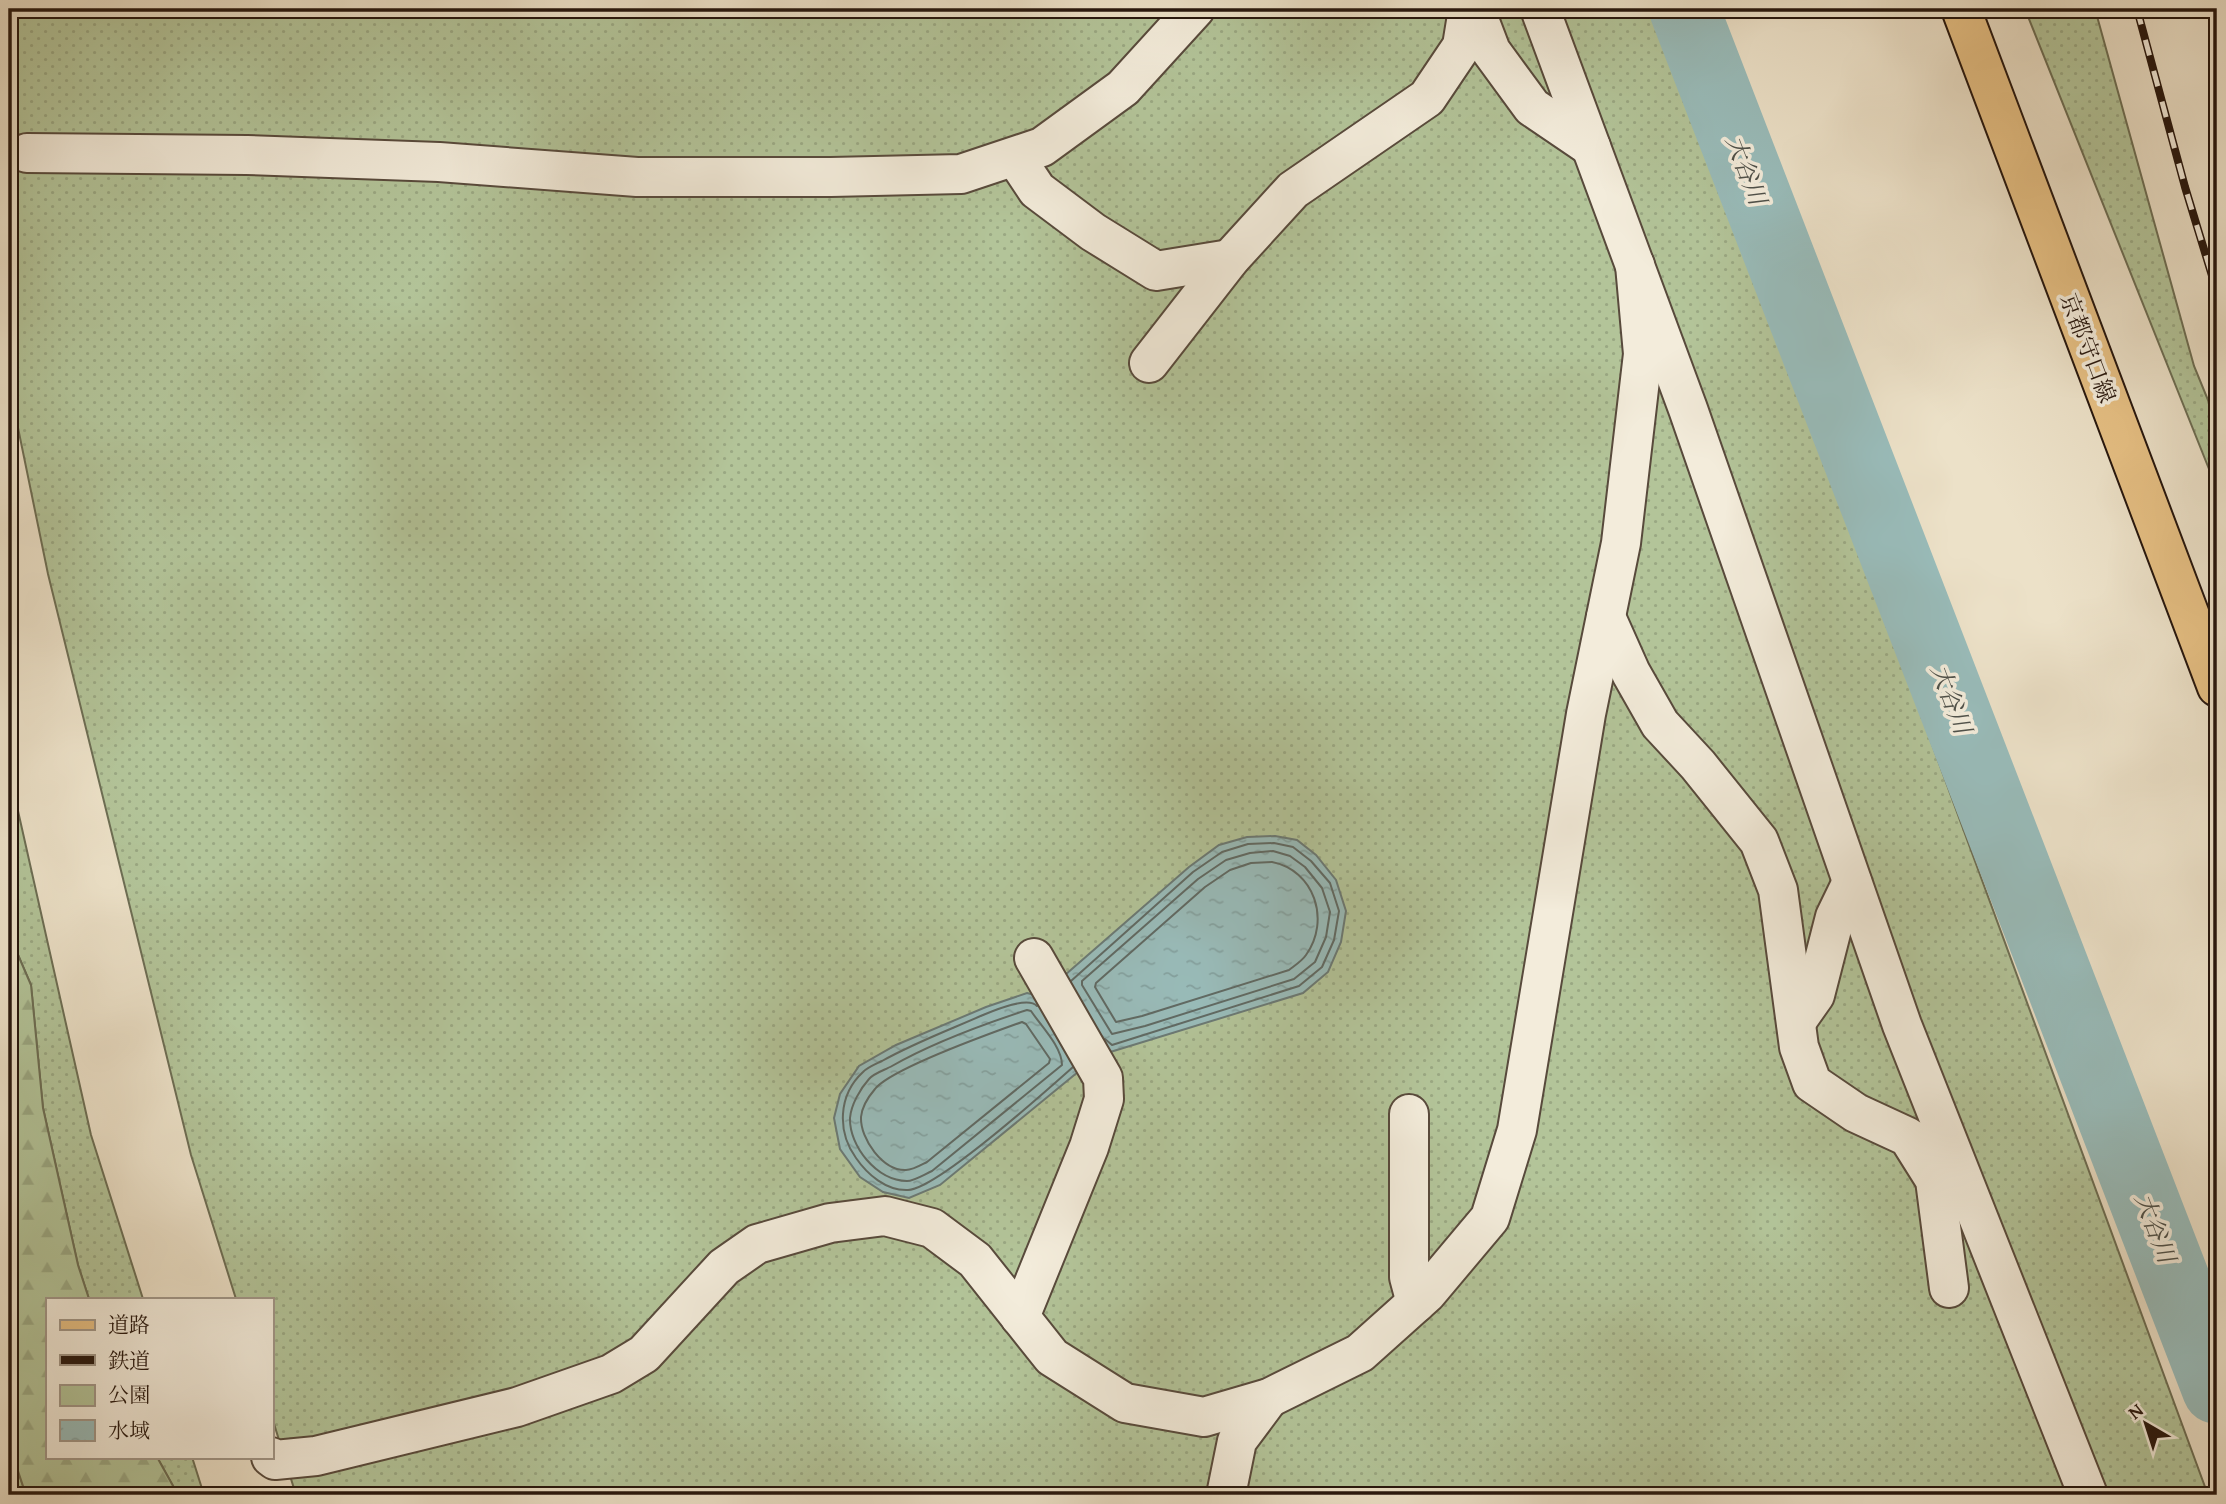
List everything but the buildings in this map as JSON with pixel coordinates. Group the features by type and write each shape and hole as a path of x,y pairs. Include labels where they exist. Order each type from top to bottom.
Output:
{"main road":[{"name":"京都守口線","path":"1961,9 2217,687"}],"lane":[{"path":"27,153 247,155 411,161 638,177 961,174 1042,148 1123,88 1195,9"},
{"path":"1149,363 1230,259 1293,190 1427,98 1462,46 1468,9"},
{"path":"1475,9 1491,51 1532,107 1591,147"},
{"path":"1539,9 1688,409 1907,1038 2088,1495"},
{"path":"1014,157 1037,190 1093,232 1156,271 1230,259"},
{"path":"272,1458 275,1460 317,1456 477,1417 517,1407 611,1374 644,1354 724,1267 757,1244 830,1223 885,1216 932,1228 975,1260 1052,1357 1125,1404 1204,1417 1269,1398 1360,1353 1427,1293 1490,1218 1517,1130 1586,714 1621,543 1643,354 1634,265"},
{"path":"1606,617 1631,673 1660,724 1698,765 1759,841 1778,890 1800,1047 1812,1083 1856,1113 1908,1137 1935,1180 1949,1288"},
{"path":"1796,1022 1815,995 1835,917 1852,882"},
{"path":"1020,1317 1089,1147 1104,1099 1103,1078 1034,958"},
{"path":"1409,1114 1409,1277 1416,1303"},
{"path":"1226,1495 1237,1441 1269,1398"}],"green space":[{"path":"9,9 1652,9 1911,687 2208,1495 296,1495 273,1420 273,1298 236,1298 191,1155 48,574 9,384"},
{"path":"2025,9 2095,9 2194,366 2217,422 2217,489"},
{"path":"9,771 91,1135 143,1298 89,1298 78,1265 43,1108 31,985 9,934"},
{"path":"9,934 31,985 43,1108 78,1265 89,1298 46,1298 46,1458 158,1458 178,1495 26,1495 9,1444"},
{"path":"9,1444 26,1495 9,1495"},
{"path":"158,1458 192,1458 204,1495 178,1495"}],"water":[{"path":"1275,836 1297,840 1316,855 1336,880 1346,911 1341,942 1328,972 1303,993 1107,1053 1065,975 1189,867 1219,845 1247,837"},
{"path":"1027,993 1039,996 1084,1067 940,1185 909,1198 883,1192 860,1177 840,1149 834,1118 840,1094 859,1066 896,1045 986,1007"}],"waterway":[{"name":"大谷川","path":"1684,9 2217,1389"}],"railway":[{"path":"2137,9 2185,187 2217,292"}]}
